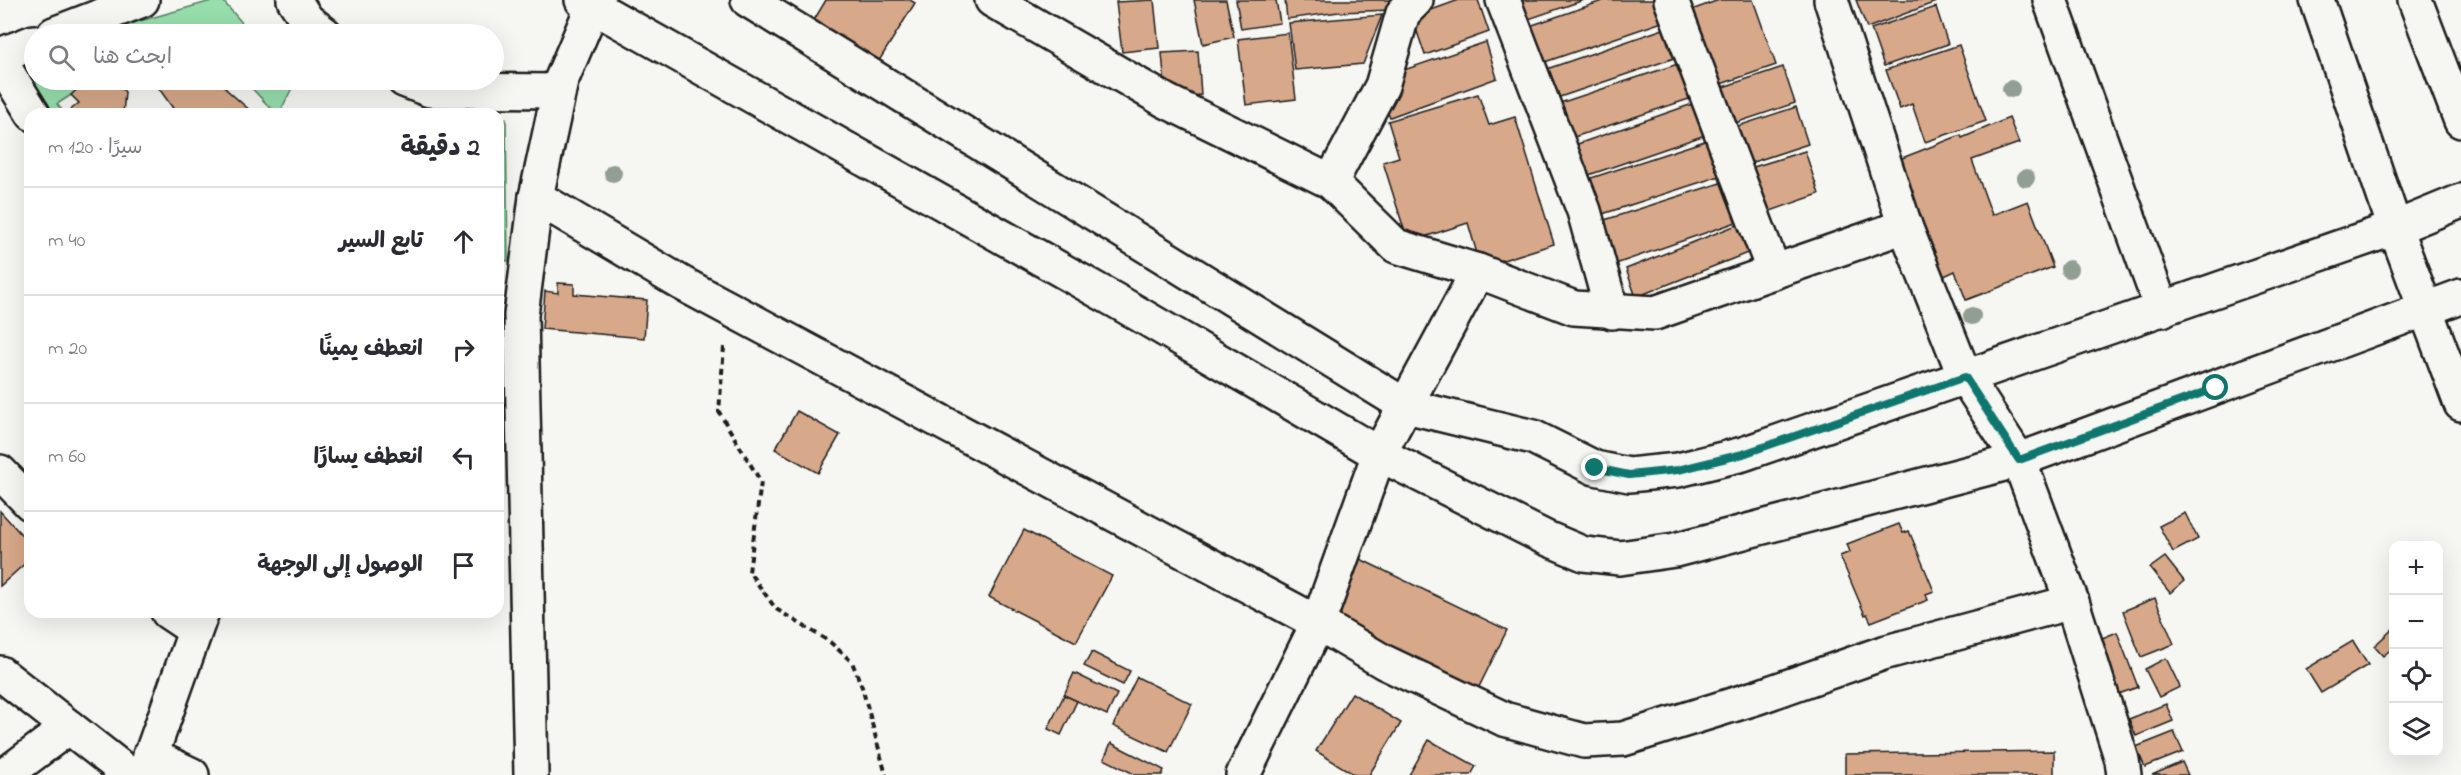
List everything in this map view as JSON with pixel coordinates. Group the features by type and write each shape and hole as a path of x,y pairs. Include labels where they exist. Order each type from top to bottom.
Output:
{"street":[{"path":"80,24 142,0"},
{"path":"294,0 312,24"},
{"path":"748,0 1407,406 1533,437 1595,468 1629,475 1678,470 1743,454 2395,228 2461,201"},
{"path":"992,0 1166,101 1331,182 1396,246 1478,271 1574,308 1655,313 1905,226"},
{"path":"1331,182 1382,86 1402,13 1416,0"},
{"path":"1503,0 1584,211 1612,312"},
{"path":"1671,0 1774,272"},
{"path":"1831,0 1905,226 1965,377 2019,460 2072,602 2119,750 2124,775"},
{"path":"2050,0 2162,310"},
{"path":"2317,0 2395,228 2461,404"},
{"path":"2415,0 2461,121"},
{"path":"531,775 521,315 536,197 558,91 591,2 1118,302 1379,454 1546,538 1584,554 1620,558 1675,550 2019,460 2461,296"},
{"path":"0,56 24,46"},
{"path":"0,61 29,108"},
{"path":"430,90 558,91"},
{"path":"536,197 683,284 1318,623 1384,662 1504,719 1584,741 1633,736 1758,697 1883,653 2072,602"},
{"path":"1243,775 1318,623 1379,454 1478,271"},
{"path":"0,472 24,497"},
{"path":"142,768 199,621"},
{"path":"0,674 69,727 142,768 192,775"},
{"path":"5,775 69,727"}],"path":[{"path":"728,307 719,412 761,482 749,572 776,609 830,642 852,662 862,687 886,775"}],"green space":[{"path":"222,0 243,24 130,24"},
{"path":"33,90 79,90 57,104 60,108 44,108"},
{"path":"253,90 291,90 282,108 270,108"},
{"path":"504,119 506,119 508,261 504,260"}],"building":[{"path":"826,0 910,0 915,3 877,64 811,25"},
{"path":"1154,0 1159,48 1122,52 1116,2"},
{"path":"1194,0 1226,0 1234,37 1203,44"},
{"path":"1236,0 1276,0 1280,23 1241,29"},
{"path":"1285,0 1394,0 1391,10 1339,12 1287,19"},
{"path":"1459,0 1478,0 1489,32 1425,55 1412,17"},
{"path":"1510,0 1584,0 1517,23"},
{"path":"1605,0 1665,0 1671,19 1533,66 1521,29"},
{"path":"1719,0 1753,0 1776,65 1712,87 1686,12"},
{"path":"1856,0 1936,0 1936,2 1867,28"},
{"path":"1936,7 1948,44 1884,66 1871,29"},
{"path":"1382,15 1363,64 1295,70 1289,23"},
{"path":"1675,25 1686,54 1548,101 1538,72"},
{"path":"1288,33 1296,99 1246,105 1238,39"},
{"path":"1486,42 1497,78 1390,117 1383,106 1395,73"},
{"path":"1959,45 1986,121 1925,142 1912,104 1900,109 1886,70"},
{"path":"1198,51 1201,95 1178,97 1177,86 1165,87 1162,53"},
{"path":"1690,60 1701,95 1565,140 1554,105"},
{"path":"1783,67 1795,103 1726,126 1714,90"},
{"path":"76,90 123,90 124,108 73,108 79,103 71,95"},
{"path":"160,90 227,90 247,108 173,108"},
{"path":"1478,94 1489,125 1515,117 1554,244 1481,267 1468,223 1408,242 1383,162 1399,157 1388,121"},
{"path":"1704,100 1714,132 1577,179 1566,148"},
{"path":"1796,107 1808,144 1735,168 1723,131"},
{"path":"2009,118 2019,143 1972,160 1992,215 2028,201 2053,267 1966,300 1955,271 1942,277 1897,160 1961,135 1962,138"},
{"path":"1717,137 1729,173 1590,218 1579,182"},
{"path":"1805,151 1819,194 1759,215 1744,170"},
{"path":"1733,179 1748,218 1607,267 1592,224"},
{"path":"1744,222 1755,250 1636,297 1626,269"},
{"path":"558,283 574,284 574,294 647,300 644,338 542,329 545,291 558,293"},
{"path":"797,411 840,435 818,473 775,449"},
{"path":"0,511 24,537 24,564 0,586"},
{"path":"2185,513 2198,539 2173,552 2159,526"},
{"path":"1899,524 1903,533 1909,531 1934,591 1926,594 1928,600 1871,622 1867,614 1865,615 1840,556 1850,552 1847,544"},
{"path":"1024,530 1112,576 1076,642 989,597"},
{"path":"1354,556 1507,630 1474,697 1322,622"},
{"path":"2165,557 2184,581 2170,593 2150,568"},
{"path":"2155,598 2174,644 2141,657 2123,611"},
{"path":"2117,632 2138,687 2116,695 2095,641"},
{"path":"2389,632 2389,651 2383,656 2374,646"},
{"path":"2353,641 2368,665 2321,693 2306,669"},
{"path":"1092,652 1130,671 1123,685 1084,666"},
{"path":"2166,658 2180,687 2159,697 2145,669"},
{"path":"1074,673 1117,694 1107,715 1064,695"},
{"path":"1137,677 1192,704 1168,752 1113,726"},
{"path":"1352,693 1401,723 1369,775 1355,775 1316,751"},
{"path":"1064,695 1077,701 1061,735 1048,729"},
{"path":"2166,704 2173,721 2136,736 2129,719"},
{"path":"2174,732 2183,752 2145,767 2136,747"},
{"path":"1429,740 1476,766 1471,775 1409,775"},
{"path":"1111,743 1164,770 1162,775 1136,775 1104,759"},
{"path":"2054,751 2054,775 1845,775 1845,754"},
{"path":"2182,762 2188,775 2152,775"}],"route":[{"path":"1595,468 1629,475 1678,470 1743,454 1965,377 2019,460 2216,388"}]}
